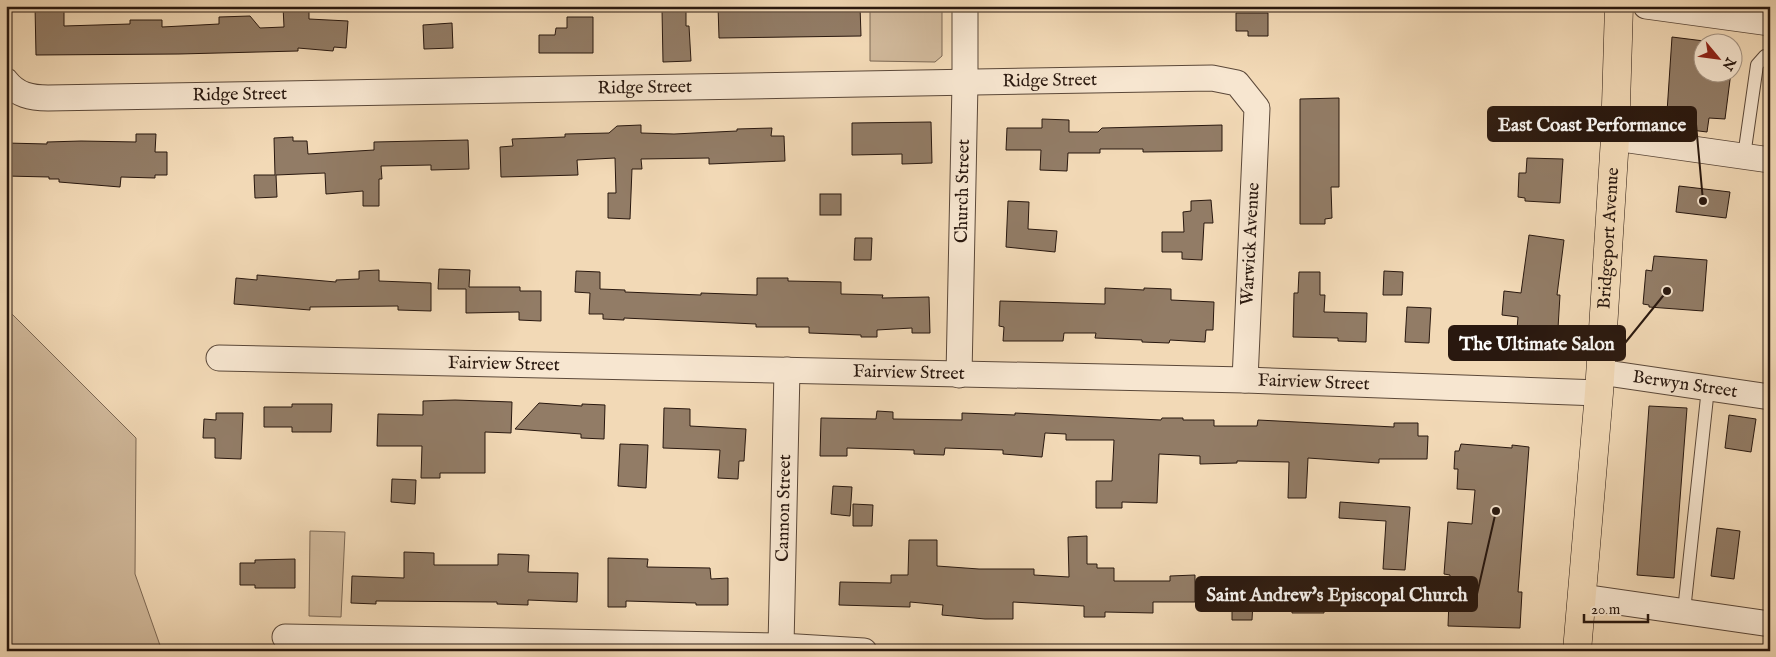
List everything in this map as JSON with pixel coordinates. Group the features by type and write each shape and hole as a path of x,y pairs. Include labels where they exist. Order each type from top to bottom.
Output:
{"main road":[{"name":"Bridgeport Avenue","path":"1577,651 1600,383 1616,138 1619,6"}],"street":[{"name":"Church Street","path":"959,375 965,6"},
{"path":"1646,6 1770,23"},
{"name":"Ridge Street","path":"13,87 35,98 48,98 1212,78 1238,83 1257,108"},
{"name":"Warwick Avenue","path":"1245,380 1257,108"},
{"path":"1616,138 1770,160"},
{"name":"Fairview Street","path":"219,358 959,375 1600,383"},
{"name":"Cannon Street","path":"781,646 787,370"},
{"name":"Berwyn Street","path":"1600,383 1708,388 1770,397"},
{"path":"1583,596 1770,624"},
{"path":"285,637 781,646 864,651"}],"lane":[{"path":"1744,156 1757,65 1765,56 1770,57"},
{"path":"1684,611 1708,388"}],"shaded area":[{"path":"870,6 942,7 942,56 935,62 870,61"},
{"path":"6,308 136,438 135,574 162,651 6,651"},
{"path":"310,531 345,532 341,617 309,616"}],"building":[{"path":"35,6 64,6 64,26 130,24 130,20 162,20 162,27 219,24 219,17 250,16 260,28 284,27 283,6 309,6 309,19 348,21 346,48 334,47 333,51 298,48 298,51 36,55"},
{"path":"718,6 860,6 861,36 719,38"},
{"path":"686,8 686,26 689,26 691,61 663,62 662,10"},
{"path":"1236,13 1268,13 1268,36 1248,36 1248,31 1236,31"},
{"path":"567,17 593,17 593,53 539,53 539,35 555,35 556,28 567,28"},
{"path":"452,23 453,48 424,49 423,25"},
{"path":"1672,37 1694,40 1694,82 1730,82 1725,119 1709,118 1707,132 1666,127"},
{"path":"1339,98 1339,187 1331,187 1332,218 1325,219 1325,224 1300,224 1300,99"},
{"path":"1042,119 1069,120 1069,132 1098,132 1102,128 1222,125 1222,151 1143,152 1143,149 1100,149 1100,153 1068,153 1067,171 1040,170 1041,150 1006,150 1007,128 1042,128"},
{"path":"931,122 932,163 902,164 902,154 852,155 852,123"},
{"path":"641,125 641,133 674,134 772,128 771,136 784,136 785,161 709,164 709,158 641,159 642,169 632,169 630,219 608,218 608,193 616,193 615,158 577,160 578,175 501,177 500,147 513,146 512,139 565,137 565,134 609,133 617,126"},
{"path":"136,134 156,134 155,152 167,152 167,175 155,175 155,178 121,177 120,187 59,182 59,179 49,179 49,177 6,176 6,143 136,142"},
{"path":"293,137 293,141 307,141 308,154 374,150 374,142 468,140 469,169 431,170 431,165 381,166 382,179 379,179 379,206 363,206 363,191 326,194 325,173 276,175 277,197 255,198 254,175 275,175 274,138"},
{"path":"1527,158 1563,159 1560,203 1525,201 1525,198 1518,197 1519,173 1526,173"},
{"path":"1679,186 1730,192 1726,218 1676,212"},
{"path":"820,194 841,194 841,215 820,215"},
{"path":"1211,200 1213,223 1204,223 1202,260 1182,259 1182,252 1162,252 1162,232 1184,232 1183,212 1191,211 1191,201"},
{"path":"1008,201 1029,202 1028,229 1057,231 1055,252 1006,247"},
{"path":"1529,235 1564,240 1557,295 1560,295 1558,328 1561,328 1559,355 1515,353 1518,317 1502,315 1504,291 1521,293"},
{"path":"855,238 872,238 871,260 854,260"},
{"path":"1654,256 1707,260 1703,311 1649,307 1649,305 1643,304 1646,270 1652,271"},
{"path":"439,269 470,270 469,287 520,287 520,291 541,291 541,321 519,320 519,312 466,313 466,289 438,289"},
{"path":"379,270 379,281 431,283 431,311 398,310 398,306 310,307 310,310 234,304 236,278 257,280 257,275 336,282 336,280 359,279 359,271"},
{"path":"576,271 600,272 600,289 625,290 625,292 757,295 757,278 788,278 788,281 841,282 841,294 883,295 882,298 929,297 930,333 912,333 912,328 877,330 877,337 861,337 861,335 809,333 809,327 756,327 756,324 624,318 624,320 603,319 603,314 589,314 590,293 575,292"},
{"path":"1384,271 1403,272 1402,295 1383,295"},
{"path":"1299,272 1320,272 1320,295 1325,295 1324,312 1367,313 1366,342 1338,341 1338,338 1293,337 1294,293 1298,293"},
{"path":"1105,288 1171,289 1171,300 1214,302 1213,330 1206,330 1205,342 1170,340 1169,343 1142,342 1142,340 1095,338 1096,333 1064,333 1063,341 1003,341 1004,327 999,326 1000,301 1105,304"},
{"path":"1407,307 1431,308 1429,343 1405,342"},
{"path":"423,401 512,402 511,433 485,432 485,473 440,473 440,478 421,478 422,446 377,446 378,414 423,415"},
{"path":"539,403 582,406 582,404 605,405 604,439 581,438 581,434 515,429"},
{"path":"292,404 332,404 331,432 292,432 292,427 264,427 264,407 292,407"},
{"path":"1649,406 1687,408 1674,578 1637,575"},
{"path":"664,408 690,409 690,426 746,429 744,461 739,461 738,479 718,478 720,450 663,448"},
{"path":"877,411 893,412 893,419 962,420 962,413 1015,415 1015,413 1161,420 1162,418 1183,418 1183,420 1214,420 1214,426 1257,426 1258,420 1394,427 1394,423 1418,423 1418,436 1428,436 1427,459 1379,459 1379,463 1308,458 1306,498 1288,498 1289,462 1237,461 1237,463 1200,464 1200,456 1159,454 1157,503 1122,502 1122,508 1096,508 1096,481 1112,481 1114,440 1066,440 1066,434 1045,433 1042,457 1003,454 1003,450 945,448 944,455 914,454 914,450 847,448 847,456 820,456 821,418 876,419"},
{"path":"216,413 243,413 241,459 215,458 215,438 203,438 204,419 216,420"},
{"path":"1729,415 1756,419 1751,452 1725,448"},
{"path":"620,444 648,445 646,488 618,486"},
{"path":"1461,444 1512,448 1512,445 1529,447 1518,592 1522,592 1520,628 1448,626 1450,575 1444,574 1448,522 1472,524 1475,490 1457,489 1458,469 1454,469 1455,451 1459,451"},
{"path":"392,479 416,480 415,504 391,502"},
{"path":"833,486 852,487 850,516 831,514"},
{"path":"1340,502 1410,507 1405,570 1383,569 1386,521 1339,518"},
{"path":"853,504 873,505 872,526 853,526"},
{"path":"1717,528 1740,531 1734,579 1711,576"},
{"path":"1087,536 1087,564 1097,564 1097,568 1114,568 1114,581 1170,581 1170,576 1195,575 1195,602 1153,602 1153,613 1105,612 1105,617 1084,617 1084,606 1013,602 1013,619 985,619 942,615 943,605 910,602 910,607 839,605 840,582 891,583 891,575 908,575 909,540 937,540 937,566 979,569 1034,569 1034,575 1069,577 1068,537"},
{"path":"404,552 434,553 434,565 498,565 498,554 529,555 528,572 578,573 577,602 528,600 528,605 497,604 497,602 376,601 376,604 351,603 352,576 404,578"},
{"path":"608,558 648,559 647,567 710,568 711,579 728,578 728,605 626,601 626,607 608,607"},
{"path":"295,559 295,588 255,588 255,585 240,585 240,563 255,563 255,560"},
{"path":"1227,580 1259,580 1258,603 1253,603 1252,620 1232,620 1232,603 1227,603"},
{"path":"1291,587 1311,587 1311,593 1324,593 1324,613 1292,613"}],"place":[{"name":"East Coast Performance","path":"1703,201"},
{"name":"The Ultimate Salon","path":"1667,291"},
{"name":"Saint Andrew's Episcopal Church","path":"1496,511"}]}
